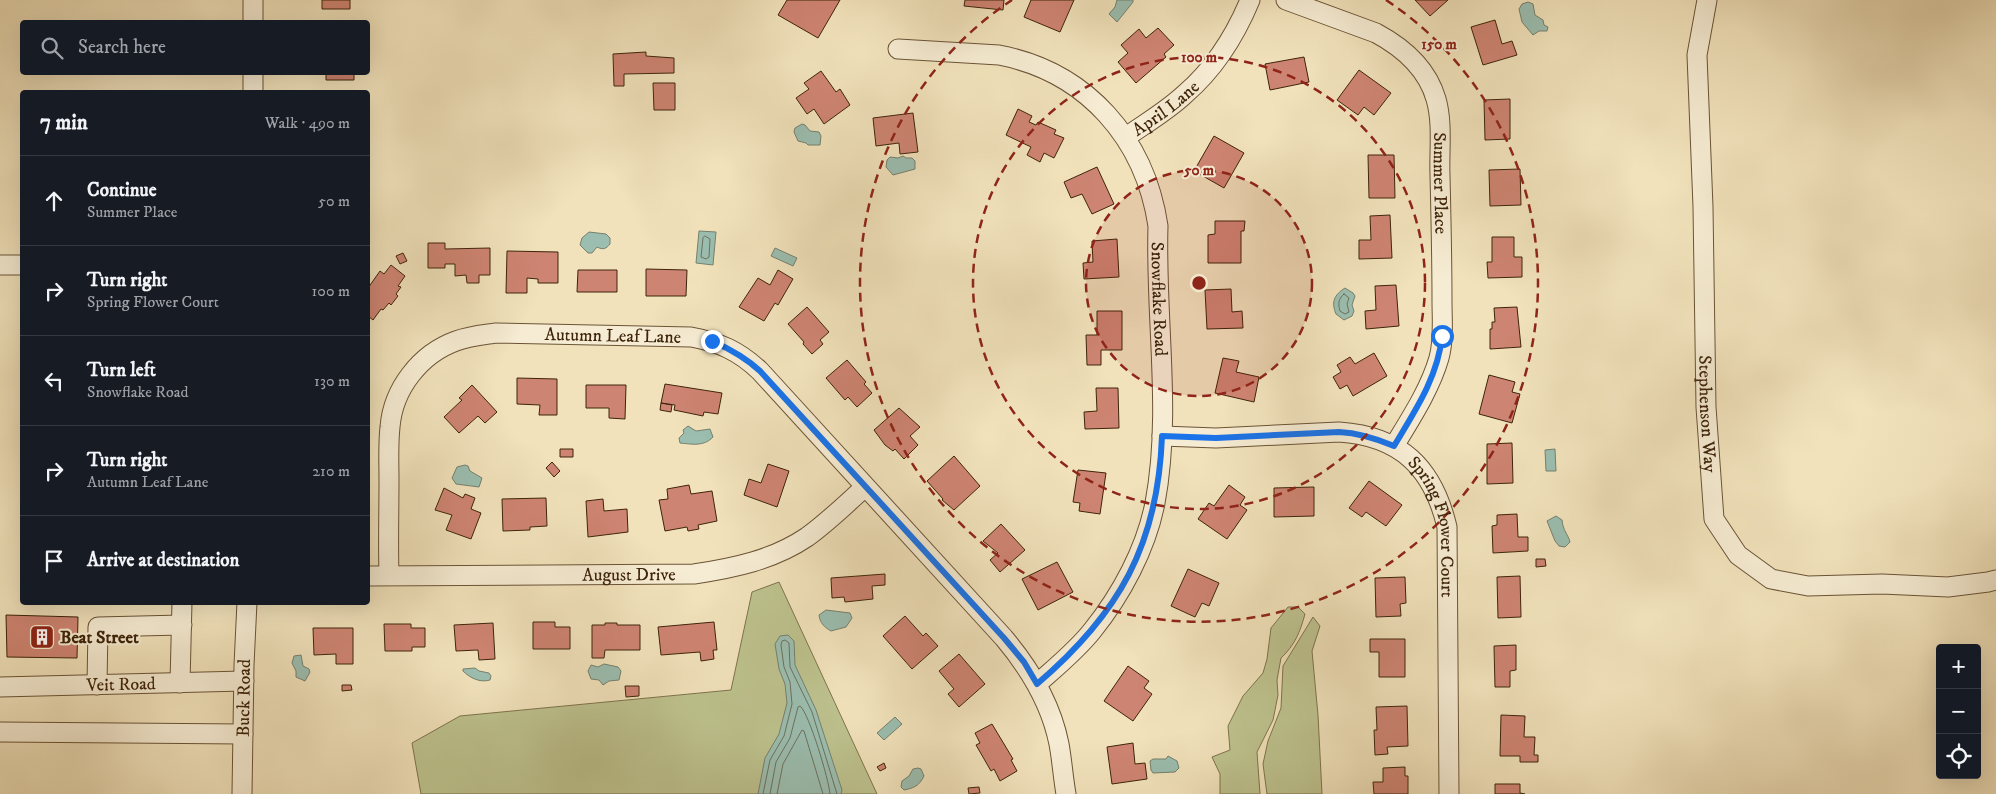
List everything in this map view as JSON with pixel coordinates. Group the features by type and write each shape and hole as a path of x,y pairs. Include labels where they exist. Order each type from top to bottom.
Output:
{"street":[{"path":"253,0 253,20"},
{"name":"April Lane","path":"1126,137 1162,112 1202,78 1224,50 1250,0"},
{"name":"Summer Place","path":"1286,0 1389,40 1405,51 1416,62 1425,74 1436,99 1439,126 1442,262 1442,336 1440,355 1435,372 1394,446"},
{"name":"Stephenson Way","path":"1707,0 1697,55 1703,207 1706,407 1714,519 1738,555 1771,578 1808,586 1882,584 1948,587 1996,580"},
{"name":"Snowflake Road","path":"898,49 999,55 1015,58 1048,70 1068,81 1096,103 1126,137 1147,181 1155,208 1158,226 1162,436 1162,456 1155,505 1144,540 1127,579 1116,598 1091,632 1062,663 1037,684"},
{"path":"253,75 253,90"},
{"path":"0,265 20,265"},
{"name":"Autumn Leaf Lane","path":"389,575 390,426 398,397 408,377 423,360 440,348 471,336 496,333 691,337 712,341 731,349 749,360 1024,662 1037,684 1056,731 1066,794"},
{"name":"Spring Flower Court","path":"1162,436 1216,438 1339,432 1356,433 1394,446 1420,466 1430,480 1442,506 1447,528 1449,794"},
{"name":"August Drive","path":"370,576 694,574 725,570 770,556 806,538 865,486"},
{"path":"180,683 182,605"},
{"name":"Buck Road","path":"242,794 247,605"},
{"path":"97,685 98,627 182,625"},
{"name":"Veit Road","path":"0,687 244,680"},
{"path":"0,732 243,734"}],"green space":[{"path":"779,582 877,794 421,794 412,743 460,716 731,690 752,592"},
{"path":"1288,607 1298,607 1305,614 1296,638 1281,658 1277,680 1278,695 1273,720 1257,752 1260,794 1220,794 1220,774 1212,757 1230,750 1228,726 1243,696 1263,673 1271,628"},
{"path":"1313,617 1320,626 1312,651 1318,715 1322,794 1267,794 1263,764 1268,741 1281,708 1283,666"}],"water":[{"path":"1117,0 1133,0 1133,2 1117,22 1109,14 1115,7"},
{"path":"1528,2 1533,4 1535,15 1543,20 1544,25 1548,27 1547,31 1539,31 1533,35 1522,22 1519,9 1522,4"},
{"path":"802,124 810,131 819,132 821,136 820,145 808,145 798,141 794,132 795,128"},
{"path":"903,156 912,158 915,161 915,169 893,175 886,167 887,160 890,157 898,158"},
{"path":"699,231 716,232 713,265 696,263"},
{"path":"589,232 606,234 610,238 610,244 604,248 597,247 592,253 588,253 580,245 582,238"},
{"path":"775,248 797,258 793,266 771,256"},
{"path":"1345,288 1355,296 1352,305 1354,311 1352,316 1344,320 1336,314 1334,299"},
{"path":"688,426 696,431 710,429 713,437 702,444 680,443 679,438 684,433 683,430"},
{"path":"1555,449 1556,471 1546,471 1545,450"},
{"path":"468,466 470,471 482,478 479,487 456,484 452,478 457,467"},
{"path":"1556,516 1562,520 1570,542 1565,547 1559,546 1555,541 1547,521"},
{"path":"826,610 850,613 852,618 846,627 831,631 823,624 819,615"},
{"path":"788,635 794,641 795,665 816,710 842,790 841,794 758,794 765,758 779,734 787,703 785,684 779,669 775,644 780,636"},
{"path":"301,655 303,666 309,669 310,672 305,681 296,677 296,671 292,663 294,656"},
{"path":"604,664 618,667 621,671 619,680 609,681 603,685 599,680 591,679 588,671 591,665 598,667"},
{"path":"475,668 489,673 491,676 490,680 475,679 463,671 463,669"},
{"path":"895,717 902,724 884,740 877,733"},
{"path":"1168,756 1177,761 1179,768 1175,772 1153,773 1150,761 1153,759 1166,759"},
{"path":"913,769 921,769 924,776 916,786 904,790 901,787 902,781 909,776"}],"building":[{"path":"322,0 350,0 350,9 322,9"},
{"path":"787,0 840,0 818,38 778,15"},
{"path":"965,0 1004,0 1003,10 964,6"},
{"path":"1031,0 1074,0 1060,32 1024,17"},
{"path":"1415,0 1448,0 1430,16"},
{"path":"1495,20 1502,44 1512,41 1517,55 1483,65 1471,27"},
{"path":"1158,28 1174,45 1164,54 1166,57 1136,83 1118,62 1128,53 1121,45 1139,29 1146,38"},
{"path":"646,52 646,56 674,58 674,73 624,74 624,86 614,86 613,54"},
{"path":"1304,57 1309,82 1270,90 1265,64"},
{"path":"1359,70 1391,93 1374,115 1364,107 1358,115 1337,100"},
{"path":"821,71 836,92 840,89 850,105 824,124 814,109 807,114 796,98 809,89 804,83"},
{"path":"326,75 354,75 354,80 326,80"},
{"path":"653,83 675,83 675,110 654,110"},
{"path":"1510,99 1510,139 1485,140 1484,100"},
{"path":"1018,109 1032,116 1029,122 1036,125 1038,122 1056,130 1054,134 1064,138 1054,158 1044,153 1040,162 1027,155 1031,147 1006,135"},
{"path":"913,113 918,152 900,154 899,143 876,146 873,118"},
{"path":"1214,136 1244,153 1224,188 1194,171"},
{"path":"1368,155 1394,155 1395,198 1369,198"},
{"path":"1097,167 1114,204 1092,214 1082,194 1071,198 1064,182"},
{"path":"1520,169 1521,205 1490,206 1489,170"},
{"path":"1390,215 1392,258 1359,259 1359,240 1371,240 1370,216"},
{"path":"1215,221 1245,221 1244,231 1241,231 1241,263 1208,263 1208,235 1215,234"},
{"path":"1492,237 1514,237 1514,257 1522,257 1522,277 1488,278 1487,262 1492,262"},
{"path":"1117,239 1119,277 1084,279 1083,263 1093,262 1092,241"},
{"path":"428,243 445,243 445,249 490,248 490,275 479,275 479,283 467,283 466,275 455,276 455,264 445,264 445,268 428,268"},
{"path":"507,251 558,252 558,283 538,283 538,279 527,278 527,293 506,293"},
{"path":"403,253 407,261 400,264 396,256"},
{"path":"391,265 405,276 398,286 401,287 396,294 398,296 391,305 389,303 383,310 381,309 373,320 370,318 370,285 380,271 384,274"},
{"path":"646,269 687,270 686,296 646,296"},
{"path":"578,270 617,270 617,292 577,292"},
{"path":"778,270 793,279 778,305 775,303 764,321 739,307 758,278 770,285"},
{"path":"1396,285 1399,326 1366,329 1365,311 1376,310 1375,286"},
{"path":"1231,289 1232,312 1242,311 1243,328 1207,329 1205,290"},
{"path":"807,307 829,332 820,340 823,344 812,354 788,324"},
{"path":"1517,307 1521,347 1490,349 1490,329 1492,329 1492,322 1495,322 1494,308"},
{"path":"1097,311 1122,311 1122,350 1101,350 1101,365 1087,365 1086,335 1097,335"},
{"path":"1374,353 1387,376 1353,396 1347,385 1340,389 1333,377 1341,372 1337,365 1350,357 1355,364"},
{"path":"1223,358 1239,361 1236,372 1259,377 1254,402 1215,393"},
{"path":"847,360 866,382 864,384 872,393 857,407 848,397 845,400 826,378"},
{"path":"1489,375 1515,382 1512,392 1520,394 1512,423 1479,414"},
{"path":"517,378 557,379 557,415 539,415 540,405 517,404"},
{"path":"665,384 722,393 718,414 704,412 703,416 674,410 675,405 661,403"},
{"path":"472,385 497,412 485,423 478,416 459,433 444,417 462,400 459,398"},
{"path":"586,385 626,385 625,419 609,418 609,408 586,408"},
{"path":"1096,388 1118,388 1119,428 1085,429 1084,412 1097,411"},
{"path":"661,403 672,405 671,412 660,410"},
{"path":"899,408 920,427 910,436 918,445 904,459 895,449 893,451 885,445 874,430"},
{"path":"1512,443 1513,483 1487,484 1487,444"},
{"path":"560,449 573,449 573,457 560,457"},
{"path":"954,456 980,486 954,510 942,500 927,481"},
{"path":"552,462 560,471 554,477 546,468"},
{"path":"768,464 789,471 777,507 744,495 749,479 761,483"},
{"path":"1078,470 1106,473 1100,514 1079,511 1080,503 1073,502"},
{"path":"1369,481 1402,505 1386,526 1366,512 1362,517 1349,508"},
{"path":"689,485 691,494 712,491 717,521 698,525 699,529 688,531 687,527 665,531 659,500 668,499 667,489"},
{"path":"1229,485 1245,497 1240,505 1247,510 1227,539 1198,519 1209,503 1214,506"},
{"path":"1314,487 1314,516 1274,517 1274,488"},
{"path":"444,488 463,498 465,494 475,498 471,509 481,513 471,539 446,530 452,515 435,510"},
{"path":"546,498 547,526 530,527 530,530 503,531 502,499"},
{"path":"603,499 604,511 627,509 628,532 588,537 586,501"},
{"path":"1517,514 1518,537 1528,537 1528,551 1493,553 1492,526 1497,525 1497,515"},
{"path":"1001,524 1025,550 1000,572 990,560 998,553 983,541"},
{"path":"1536,559 1545,559 1546,566 1536,567"},
{"path":"1057,562 1073,592 1038,610 1022,579"},
{"path":"1188,569 1219,583 1209,606 1202,603 1195,617 1171,606"},
{"path":"885,574 885,585 872,586 873,599 845,602 844,597 832,598 831,578"},
{"path":"1520,576 1521,617 1498,618 1497,577"},
{"path":"1405,577 1406,603 1400,604 1401,616 1376,617 1375,578"},
{"name":"Beat Street","path":"6,615 78,617 77,658 7,657"},
{"path":"905,616 923,636 926,633 938,646 912,669 883,636"},
{"path":"533,622 555,622 555,627 570,627 570,649 533,649"},
{"path":"714,622 717,650 713,650 714,659 701,661 700,652 661,655 658,627"},
{"path":"493,623 495,659 479,660 478,650 456,651 454,625"},
{"path":"605,623 640,625 640,650 605,650 604,658 592,658 592,625 605,625"},
{"path":"384,624 411,624 411,628 425,628 425,647 412,647 412,651 385,651"},
{"path":"313,628 353,628 353,664 336,664 336,654 314,655"},
{"path":"1370,639 1405,639 1405,677 1379,677 1379,652 1370,652"},
{"path":"1516,645 1516,670 1510,671 1510,687 1495,687 1494,646"},
{"path":"959,654 985,684 959,707 948,694 954,689 939,671"},
{"path":"1128,666 1149,681 1144,688 1152,694 1133,721 1104,701"},
{"path":"342,685 351,685 352,690 342,691"},
{"path":"625,686 639,686 639,696 626,697"},
{"path":"1407,706 1408,746 1387,747 1388,754 1375,755 1374,730 1377,730 1376,707"},
{"path":"1501,715 1525,716 1524,737 1535,737 1534,755 1538,755 1538,762 1520,762 1520,756 1500,756"},
{"path":"992,724 1013,759 1011,760 1017,771 1000,781 994,769 991,771 976,745 980,743 975,733"},
{"path":"1133,743 1135,764 1145,763 1147,779 1112,784 1107,747"},
{"path":"884,763 886,768 880,771 877,767"},
{"path":"1405,767 1405,776 1408,776 1408,794 1374,794 1373,782 1383,782 1383,768"},
{"path":"1495,784 1520,784 1520,793 1525,794 1495,794"},
{"path":"979,787 980,793 969,794 968,788"}],"place":[{"name":"Beat Street","path":"42,637"}],"route":[{"path":"712,341 731,349 749,360 760,371 1004,638 1024,662 1037,684 1062,663 1091,632 1104,616 1127,579 1144,540 1155,505 1162,456 1162,436 1216,438 1339,432 1356,433 1394,446 1435,372 1440,355 1442,336"}]}
